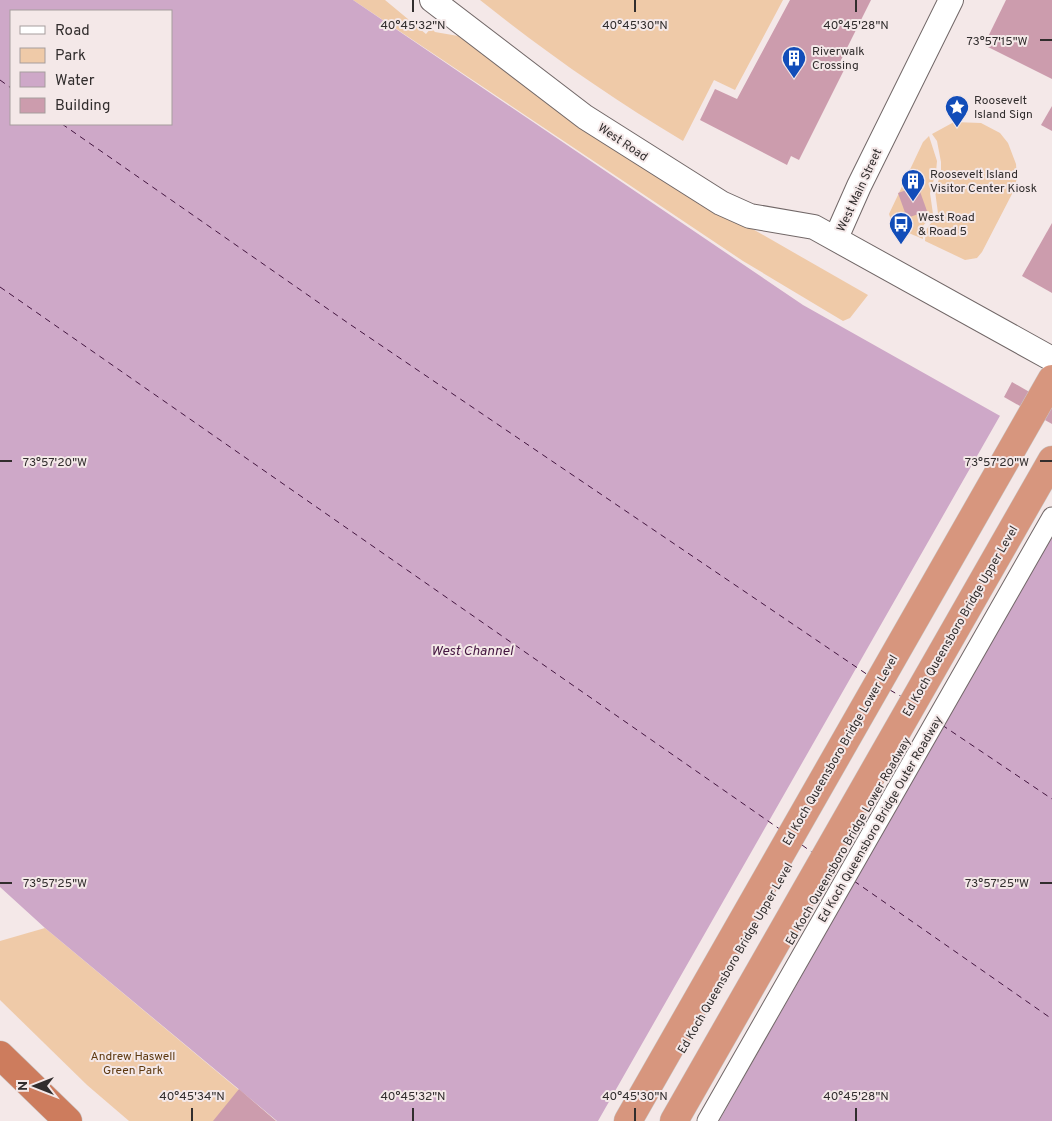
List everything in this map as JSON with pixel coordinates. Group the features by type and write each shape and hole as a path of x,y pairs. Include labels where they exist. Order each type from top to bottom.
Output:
{"highway":[{"name":"Ed Koch Queensboro Bridge Lower Level","path":"628,1121 1052,379"},
{"name":"Ed Koch Queensboro Bridge Upper Level","path":"642,1121 1052,404"},
{"name":"Ed Koch Queensboro Bridge Upper Level","path":"674,1121 1052,460"},
{"name":"Ed Koch Queensboro Bridge Lower Roadway","path":"688,1121 1052,484"},
{"path":"0,1055 68,1121"}],"street":[{"name":"West Road","path":"432,0 585,116 644,156 721,203 750,216 814,227 836,238"},
{"name":"West Main Street","path":"951,0 859,186 836,238 1052,359"},
{"name":"Ed Koch Queensboro Bridge Outer Roadway","path":"707,1121 1052,517"}],"green space":[{"path":"353,0 385,0 426,34 431,28 435,32 464,37 667,180 868,295 850,318 843,321 743,261"},
{"path":"480,0 783,0 735,90 714,80 683,141 579,74"},
{"path":"954,122 981,123 1000,133 1008,143 1016,164 1017,178 1013,192 982,252 977,258 965,260 925,241 926,230 938,213 935,191 941,173 937,141 932,134"},
{"path":"929,136 937,161 930,193 933,214 922,227 923,239 898,227 889,214 923,142"},
{"name":"Andrew Haswell Green Park","path":"45,928 276,1121 129,1121 87,1085 0,1000 0,941"}],"water":[{"name":"West Channel","path":"0,0 353,0 803,305 1052,445 1052,1121 277,1121 45,928 0,887"}],"pier":[{"path":"986,405 1052,442 1052,535 719,1121 598,1121 1001,414"}],"building":[{"name":"Riverwalk Crossing","path":"790,0 871,0 838,66 844,70 799,160 791,156 787,165 700,120 715,89 737,99"},
{"path":"1006,0 1052,0 1052,79 984,45"},
{"path":"1052,106 1052,131 1041,125"},
{"name":"Roosevelt Island Visitor Center Kiosk","path":"918,186 927,211 907,218 898,193"},
{"path":"1052,223 1052,293 1022,276"},
{"path":"1012,382 1052,405 1052,424 1004,397"},
{"path":"239,1089 276,1121 213,1121"}],"ferry route":[{"path":"0,80 10,87"},
{"path":"63,125 348,323 868,675"},
{"path":"0,287 781,830"},
{"path":"890,690 902,697"},
{"path":"942,725 1052,799"},
{"path":"802,845 813,853"},
{"path":"854,881 1052,1019"}],"place":[{"name":"Riverwalk Crossing","path":"794,79"},
{"name":"Roosevelt Island Sign","path":"957,128"},
{"name":"Roosevelt Island Visitor Center Kiosk","path":"913,202"},
{"name":"West Road & Road 5","path":"901,245"}]}
